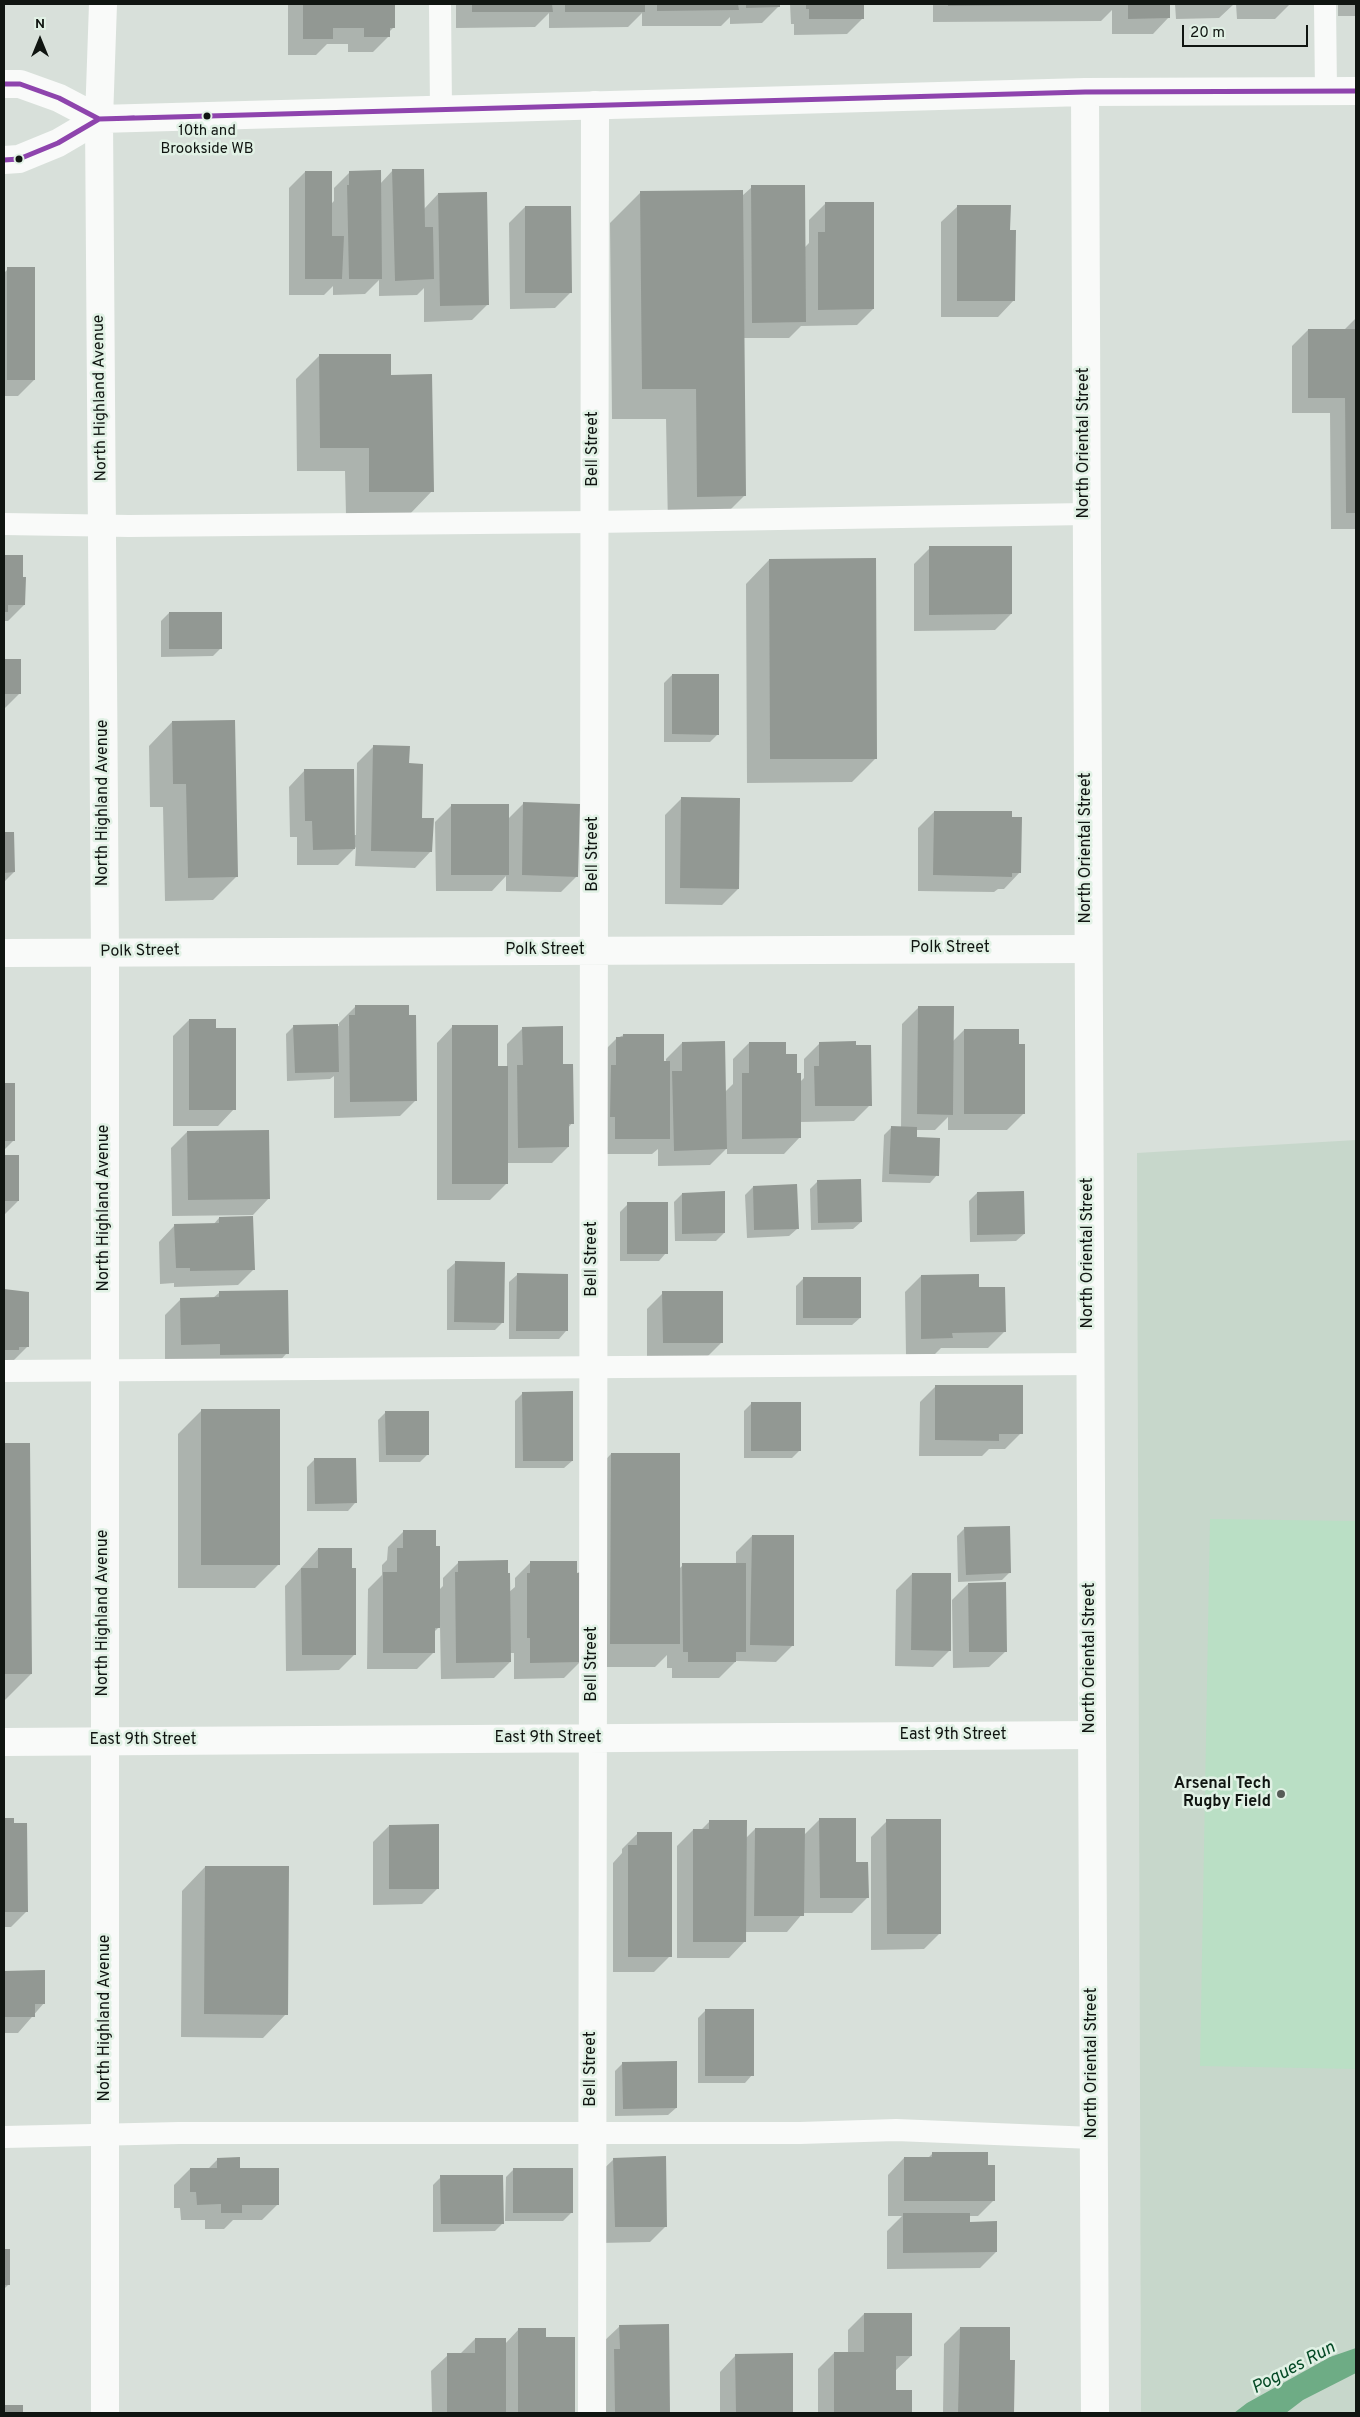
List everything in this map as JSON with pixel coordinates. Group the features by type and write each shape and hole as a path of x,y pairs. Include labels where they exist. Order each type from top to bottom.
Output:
{"street":[{"name":"North Highland Avenue","path":"102,4 99,119 105,953 105,2413"},
{"path":"4,84 20,84 59,98 99,119"},
{"path":"4,160 19,160 99,119 1085,92 1356,91"},
{"name":"North Oriental Street","path":"1085,92 1087,949 1095,2413"},
{"name":"Bell Street","path":"592,2413 595,105"},
{"name":"Polk Street","path":"4,953 1087,949"},
{"name":"East 9th Street","path":"4,1742 1092,1735"}],"lane":[{"path":"440,4 441,109"},
{"path":"1325,4 1326,92"},
{"path":"4,524 594,522 1086,514"},
{"path":"4,1371 1090,1364"},
{"path":"4,2137 179,2133 800,2133 896,2130 1093,2138"}],"shaded area":[{"path":"1356,1140 1356,2413 1141,2413 1137,1153"},
{"name":"Arsenal Tech Rugby Field","path":"1210,1519 1356,1521 1356,2069 1200,2066"},
{"path":"1356,2348 1356,2373 1303,2400 1286,2413 1234,2413 1247,2403 1330,2357"}],"building":[{"path":"303,4 395,4 395,28 390,28 390,37 364,37 364,28 333,28 333,39 303,39"},
{"path":"472,4 552,4 553,12 472,12"},
{"path":"565,4 645,4 645,12 565,12"},
{"path":"657,4 738,4 739,10 657,11"},
{"path":"746,4 780,4 780,7 746,8"},
{"path":"806,4 864,4 864,19 809,19 809,9 806,9"},
{"path":"948,4 1057,4 1057,5 948,6"},
{"path":"1128,4 1170,4 1170,18 1128,19"},
{"path":"392,169 424,169 425,227 433,227 434,279 395,281"},
{"path":"381,170 382,279 349,279 347,185 349,185 349,171"},
{"path":"305,171 332,171 332,236 344,236 342,279 305,279"},
{"path":"751,185 805,185 806,322 752,323"},
{"path":"743,190 746,496 697,497 696,389 642,389 640,191"},
{"path":"487,192 489,305 440,306 438,193"},
{"path":"825,202 874,202 874,309 818,310 818,232 825,232"},
{"path":"957,205 1011,205 1010,230 1016,230 1015,301 957,301"},
{"path":"525,206 571,206 572,293 525,293"},
{"path":"7,267 35,267 35,380 7,380"},
{"path":"1308,329 1356,329 1356,513 1346,513 1345,398 1308,398"},
{"path":"319,354 391,354 391,375 432,374 434,492 369,492 369,448 320,448"},
{"path":"929,546 1012,546 1012,614 929,615"},
{"path":"4,555 23,555 23,577 26,577 25,605 8,605 8,612 4,612"},
{"path":"876,558 877,759 770,759 769,559"},
{"path":"169,612 222,612 222,649 169,649"},
{"path":"4,659 21,659 21,694 4,694"},
{"path":"672,674 719,674 719,735 672,734"},
{"path":"235,720 238,877 188,878 186,784 173,784 172,721"},
{"path":"373,745 410,746 409,763 423,764 422,818 434,818 432,852 371,851"},
{"path":"304,769 354,769 355,849 313,850 312,821 305,821"},
{"path":"681,797 740,798 739,889 680,888"},
{"path":"523,802 580,804 578,877 522,875"},
{"path":"451,804 509,804 509,875 451,875"},
{"path":"934,811 1012,811 1012,817 1022,817 1021,873 1012,873 1012,877 933,875"},
{"path":"4,832 14,832 15,872 4,873"},
{"path":"355,1005 409,1005 409,1015 416,1015 417,1101 350,1102 349,1015 355,1015"},
{"path":"918,1006 954,1006 953,1115 917,1114"},
{"path":"189,1019 216,1019 216,1028 236,1028 236,1110 189,1110"},
{"path":"338,1024 339,1072 295,1073 293,1025"},
{"path":"452,1025 498,1025 498,1066 508,1066 508,1184 452,1184"},
{"path":"563,1026 563,1064 573,1064 574,1124 569,1124 569,1147 518,1148 517,1065 523,1065 522,1027"},
{"path":"964,1029 1019,1029 1019,1044 1025,1044 1025,1114 964,1114"},
{"path":"623,1034 664,1034 664,1061 670,1061 670,1139 615,1139 615,1117 610,1117 611,1065 616,1065 616,1037 623,1037"},
{"path":"725,1041 727,1149 674,1151 672,1071 682,1071 682,1042"},
{"path":"856,1041 856,1045 871,1045 872,1106 815,1106 814,1066 819,1066 819,1042"},
{"path":"749,1042 786,1042 786,1054 797,1054 797,1073 801,1073 801,1138 742,1139 742,1073 749,1073"},
{"path":"4,1083 15,1083 15,1141 4,1141"},
{"path":"891,1126 917,1127 917,1137 940,1138 939,1176 889,1174"},
{"path":"269,1130 270,1199 188,1200 187,1131"},
{"path":"4,1155 19,1155 19,1201 4,1201"},
{"path":"861,1179 862,1222 818,1223 817,1180"},
{"path":"797,1184 799,1229 754,1230 753,1186"},
{"path":"725,1191 725,1233 682,1234 682,1193"},
{"path":"1024,1191 1025,1234 977,1235 977,1192"},
{"path":"627,1202 668,1202 668,1254 627,1254"},
{"path":"253,1216 255,1270 190,1271 190,1268 176,1268 174,1224 219,1223 219,1217"},
{"path":"455,1261 505,1262 504,1323 454,1322"},
{"path":"517,1273 568,1274 568,1331 516,1331"},
{"path":"979,1274 979,1287 1005,1287 1006,1332 952,1333 953,1338 921,1339 921,1275"},
{"path":"803,1277 861,1277 861,1318 803,1318"},
{"path":"4,1289 29,1292 29,1347 19,1347 19,1350 4,1350"},
{"path":"288,1290 289,1354 220,1355 220,1344 181,1345 180,1298 219,1297 219,1291"},
{"path":"662,1291 723,1291 723,1343 663,1343"},
{"path":"935,1385 1023,1385 1023,1434 999,1434 999,1441 935,1440"},
{"path":"573,1391 573,1461 523,1461 522,1392"},
{"path":"751,1402 801,1402 801,1451 751,1451"},
{"path":"201,1409 280,1409 280,1565 201,1565"},
{"path":"385,1411 429,1411 429,1455 386,1455"},
{"path":"4,1443 30,1443 32,1674 4,1674"},
{"path":"611,1453 680,1453 680,1644 610,1644"},
{"path":"314,1458 356,1458 357,1503 315,1504"},
{"path":"1010,1526 1011,1573 966,1575 964,1527"},
{"path":"403,1530 436,1530 436,1546 440,1546 440,1628 435,1628 435,1653 383,1653 383,1572 397,1572 397,1548 403,1548"},
{"path":"752,1535 794,1535 794,1646 750,1645"},
{"path":"318,1548 352,1548 352,1568 356,1568 356,1655 302,1655 301,1568 318,1568"},
{"path":"508,1560 508,1573 510,1573 511,1662 456,1663 455,1572 458,1572 458,1561"},
{"path":"530,1561 577,1561 577,1573 581,1572 581,1662 530,1663 530,1638 527,1638 527,1573 530,1573"},
{"path":"682,1563 746,1563 746,1652 736,1652 736,1662 688,1662 688,1652 683,1652"},
{"path":"912,1573 951,1573 951,1651 911,1650"},
{"path":"1006,1582 1007,1652 969,1652 968,1583"},
{"path":"4,1818 14,1818 14,1823 27,1823 28,1912 4,1912"},
{"path":"819,1818 856,1818 856,1862 868,1862 869,1898 820,1898"},
{"path":"886,1819 941,1819 941,1934 887,1934"},
{"path":"709,1820 747,1820 746,1942 693,1942 693,1829 709,1829"},
{"path":"439,1824 439,1889 389,1889 389,1825"},
{"path":"755,1828 805,1828 804,1916 754,1916"},
{"path":"637,1832 672,1832 672,1957 628,1957 628,1845 637,1845"},
{"path":"205,1866 289,1866 288,2015 204,2014"},
{"path":"45,1970 45,2004 35,2004 35,2017 4,2017 4,1971"},
{"path":"705,2009 754,2009 754,2076 705,2076"},
{"path":"677,2061 677,2108 623,2109 622,2062"},
{"path":"932,2152 988,2152 988,2165 995,2165 995,2201 904,2201 904,2157 932,2157"},
{"path":"666,2156 667,2227 615,2227 613,2158"},
{"path":"240,2157 240,2168 279,2168 279,2205 242,2205 242,2213 221,2213 221,2204 197,2205 196,2192 190,2192 190,2168 217,2168 217,2158"},
{"path":"513,2168 573,2168 573,2213 513,2213"},
{"path":"440,2175 503,2175 504,2224 441,2224"},
{"path":"903,2213 970,2213 970,2222 997,2221 997,2252 903,2253"},
{"path":"4,2249 10,2249 10,2285 4,2285"},
{"path":"864,2313 912,2313 912,2356 896,2356 896,2390 912,2390 912,2413 834,2413 834,2352 864,2352"},
{"path":"669,2324 670,2413 615,2413 614,2349 620,2349 619,2325"},
{"path":"960,2327 1010,2327 1010,2360 1015,2360 1014,2413 958,2413"},
{"path":"518,2328 546,2328 546,2337 575,2337 575,2413 518,2413"},
{"path":"475,2338 506,2338 506,2413 447,2413 447,2353 475,2353"},
{"path":"793,2353 793,2413 736,2413 735,2354"},
{"path":"4,2405 23,2405 23,2413 4,2413"}],"transit line":[{"path":"4,84 20,84 59,98 99,119 134,118"},
{"path":"4,160 19,159 58,143 99,119 1085,92 1356,91"}],"place":[{"name":"10th and Brookside WB","path":"207,116"},
{"name":"Arsenal Tech Rugby Field","path":"1281,1794"}],"water label":[{"name":"Pogues Run","path":"1294,2369"}]}
